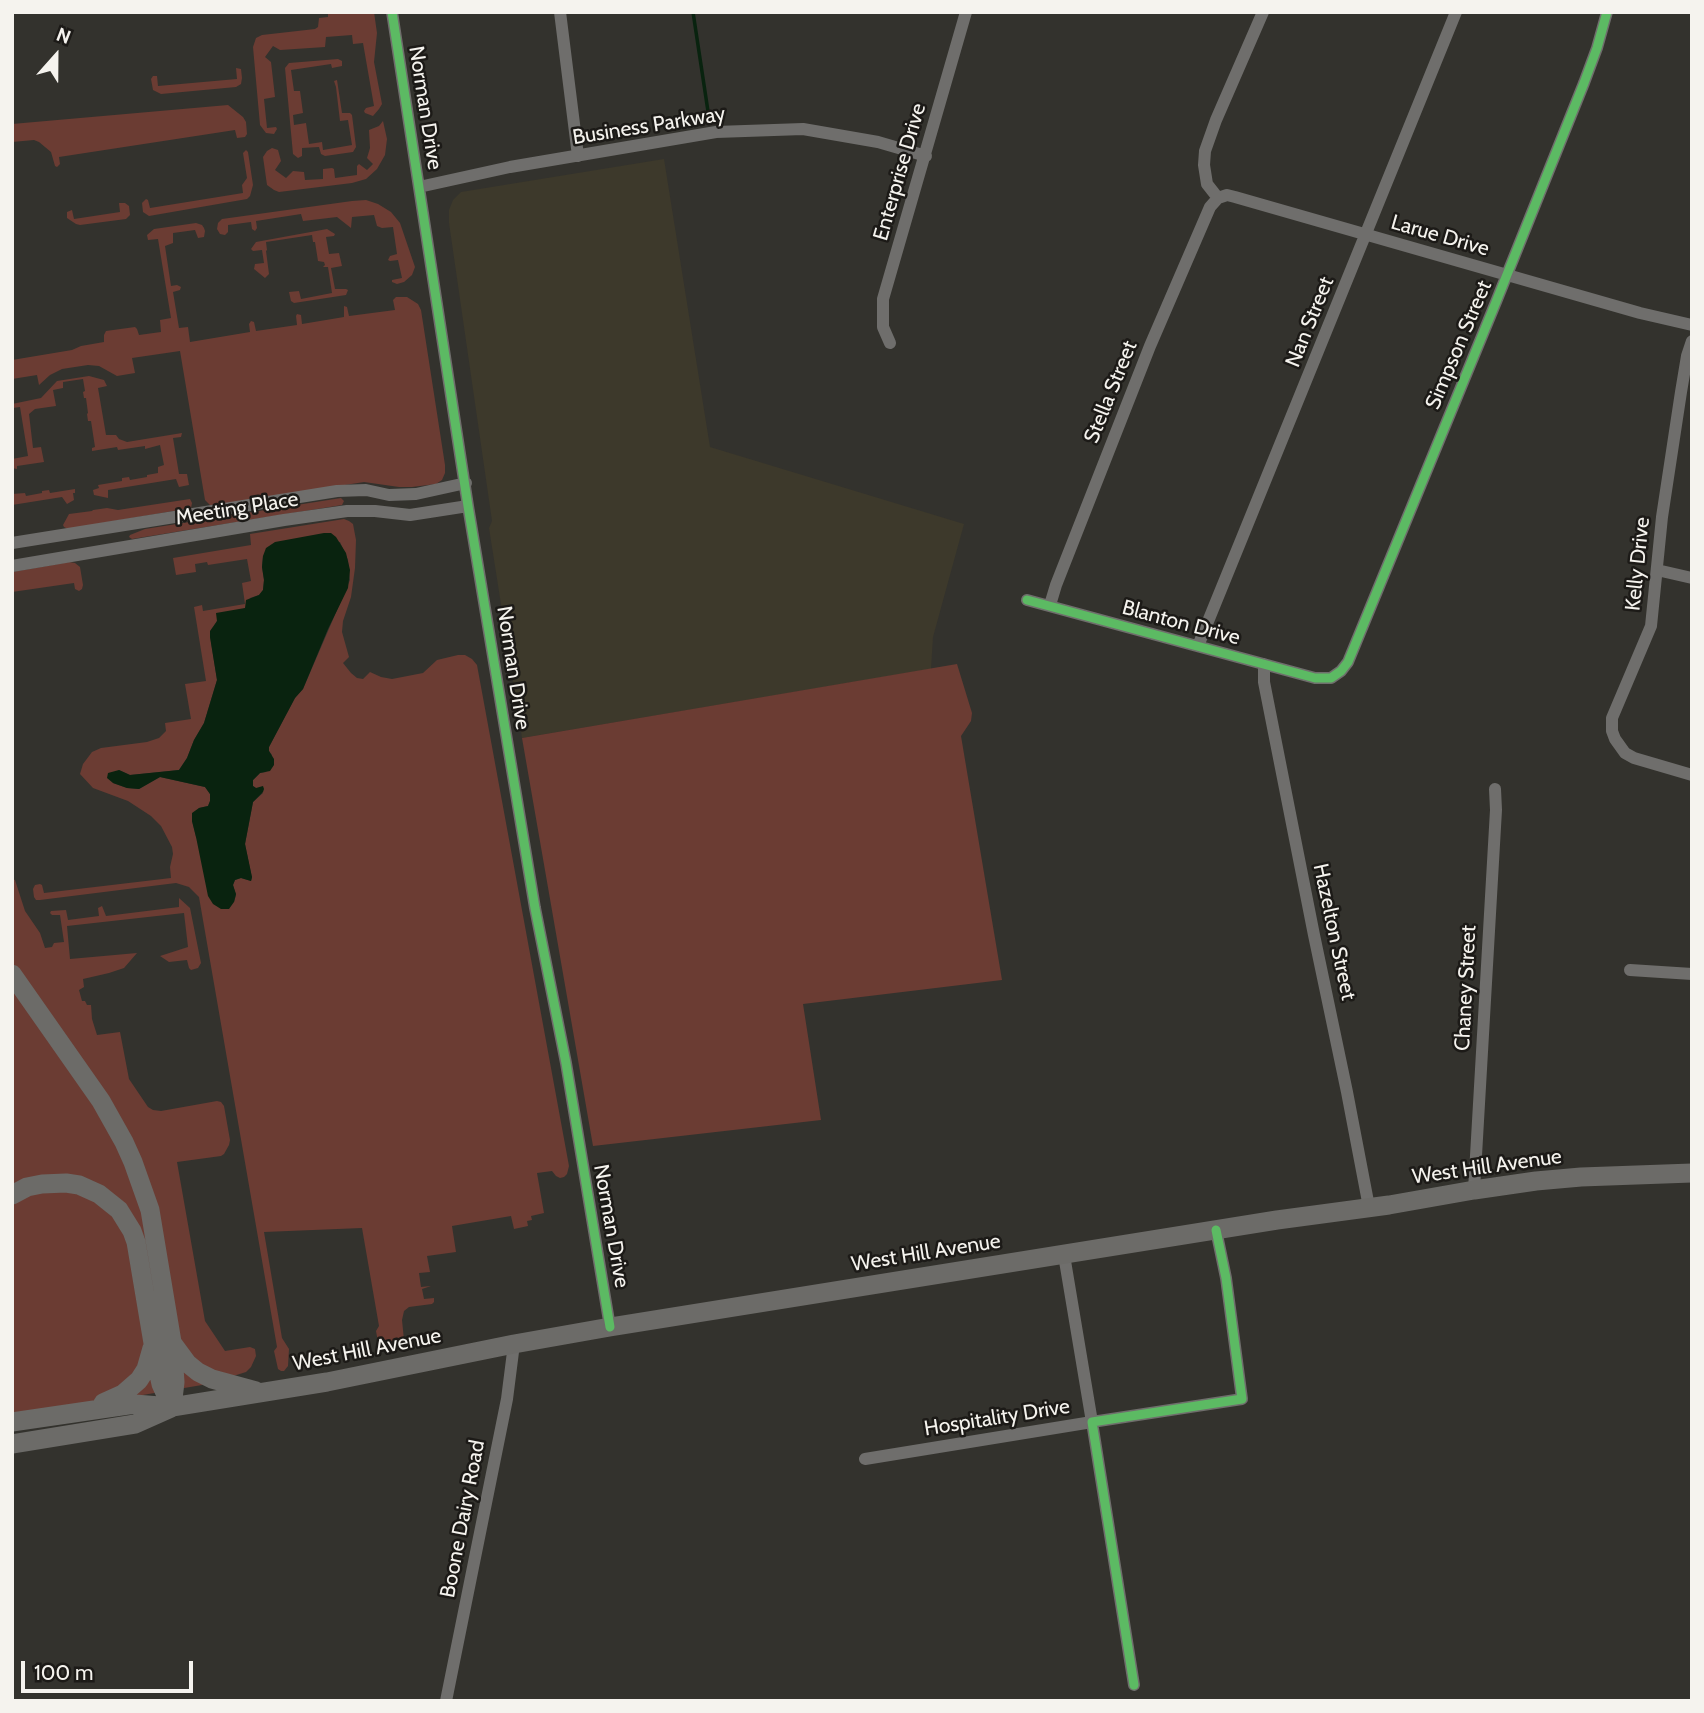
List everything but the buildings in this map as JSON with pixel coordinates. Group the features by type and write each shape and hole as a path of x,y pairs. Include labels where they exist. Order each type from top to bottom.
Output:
{"highway":[{"path":"12,974 101,1101 129,1152 150,1210 163,1343 131,1388 114,1399 84,1411"},
{"name":"West Hill Avenue","path":"12,1423 135,1404 172,1407 260,1393 610,1327 1474,1190 1581,1177 1691,1173"},
{"path":"12,1195 27,1187 66,1183 79,1185 99,1194 119,1210 136,1242 175,1382 172,1407"},
{"path":"163,1343 198,1372 212,1379 260,1393"},
{"name":"West Hill Avenue","path":"12,1444 135,1424 172,1407"}],"street":[{"name":"Norman Drive","path":"392,12 468,506 535,908 566,1063 610,1327"},
{"path":"560,12 578,156"},
{"name":"Enterprise Drive","path":"890,344 883,327 883,299 966,12"},
{"path":"1218,198 1207,184 1205,151 1263,12"},
{"name":"Nan Street","path":"1198,646 1456,12"},
{"name":"Simpson Street","path":"1326,678 1331,678 1341,671 1348,662 1584,83 1607,12"},
{"name":"Business Parkway","path":"419,187 510,167 716,132 803,129 878,142 926,156"},
{"name":"Larue Drive","path":"1218,198 1227,195 1235,197 1640,313 1692,325"},
{"name":"Stella Street","path":"1050,606 1150,346 1210,207 1218,198"},
{"name":"Kelly Drive","path":"1692,341 1687,356 1662,517 1651,626 1612,718 1612,731 1625,753 1633,758 1692,775"},
{"name":"Meeting Place","path":"12,543 337,491 416,494 466,483"},
{"name":"Meeting Place","path":"12,566 347,511 376,510 410,515 468,506"},
{"path":"1657,570 1692,578"},
{"name":"Blanton Drive","path":"1027,600 1315,678 1326,678"},
{"name":"Hazelton Street","path":"1264,664 1264,682 1369,1207"},
{"name":"Chaney Street","path":"1474,1190 1495,789"},
{"path":"1630,970 1692,974"},
{"path":"1691,1173 1692,1181"},
{"path":"1134,1685 1092,1422 1242,1399 1226,1278 1216,1230"},
{"name":"Hospitality Drive","path":"865,1459 1092,1422 1064,1255"},
{"name":"Boone Dairy Road","path":"446,1701 507,1399 514,1344"}],"shaded area":[{"path":"328,12 374,12 377,33 374,62 382,104 373,116 364,111 374,106 363,43 353,44 352,35 326,37 325,47 280,50 273,46 265,57 271,62 275,97 264,99 267,128 277,129 274,134 266,133 260,125 253,47 256,38 315,29 318,27 319,18 328,17"},
{"path":"338,59 342,61 342,66 332,68 331,64 291,70 294,91 300,91 303,113 293,115 294,125 306,123 309,144 322,142 323,150 352,145 348,120 340,121 334,81 337,80 342,113 352,115 356,147 353,152 325,156 321,154 319,147 302,148 302,156 298,158 293,154 285,68 289,63"},
{"path":"236,68 241,69 242,78 241,84 236,87 161,94 153,90 153,76 157,76 158,86 237,79"},
{"path":"228,105 246,122 245,137 237,138 235,130 59,157 60,164 57,167 51,152 39,142 12,142 12,124"},
{"path":"383,121 387,139 385,155 377,169 366,179 279,192 267,185 263,157 272,148 278,150 281,161 275,170 286,178 293,171 304,172 305,180 323,179 323,169 332,168 335,178 357,175 359,164 367,170 373,164 367,158 370,148 369,130"},
{"path":"246,150 253,185 247,199 149,216 143,212 142,203 146,199 150,208 243,193 242,185 247,178 243,153"},
{"path":"664,159 710,447 964,524 933,637 931,669 522,738 489,528 492,521 449,210 453,200 461,192"},
{"path":"366,200 391,212 400,223 415,267 412,275 404,282 392,282 402,278 398,260 388,260 390,256 397,254 393,227 377,226 374,215 352,217 351,228 337,217 303,221 301,214 256,221 255,231 251,222 228,225 225,235 220,234 217,229 222,219"},
{"path":"119,203 129,206 130,215 126,219 80,225 67,218 67,212 72,210 74,219 120,212"},
{"path":"196,223 204,228 204,237 198,238 195,230 173,233 173,243 165,246 171,286 181,287 173,292 179,328 188,327 190,342 250,332 251,321 254,322 256,331 297,325 297,314 301,315 302,324 344,317 344,306 347,307 349,316 395,310 393,300 396,297 407,297 418,304 445,465 442,480 436,484 412,487 364,482 211,506 205,500 180,351 132,358 135,373 117,376 99,366 88,365 62,369 39,385 37,375 12,379 12,360 104,342 106,331 135,327 139,335 161,332 160,320 171,318 158,239 148,240 147,235 154,229"},
{"path":"327,229 335,234 326,237 329,254 339,253 342,266 331,268 335,289 348,290 346,295 294,303 291,301 289,292 299,291 301,299 332,293 328,267 323,267 324,262 318,261 312,235 266,242 269,274 265,278 254,269 255,264 264,263 262,250 251,249 256,242"},
{"path":"89,376 104,380 107,386 98,388 106,435 116,435 127,442 182,433 181,437 173,438 179,474 187,474 189,485 179,487 176,479 108,490 108,498 94,495 93,490 99,488 98,485 122,481 122,478 129,477 130,480 147,477 158,473 158,467 164,465 160,445 145,449 145,446 118,450 117,447 92,451 95,447 91,421 88,421 83,379 63,382 63,388 53,390 56,406 35,409 29,414 33,448 41,447 44,462 12,468 12,459 28,456 20,407 13,408 12,404 41,398 57,381"},
{"path":"75,489 74,500 67,504 62,497 12,505 12,494 25,493 26,496 49,490 50,493"},
{"path":"341,498 344,501 342,505 132,539 129,537 145,529"},
{"path":"190,499 191,508 68,529 63,525 69,514"},
{"path":"344,519 353,524 356,540 355,568 342,632 349,657 343,663 357,678 363,679 370,672 392,679 423,673 437,660 458,655 465,655 477,665 569,1166 567,1174 560,1178 552,1171 537,1173 544,1213 531,1216 532,1220 527,1221 528,1226 514,1229 511,1216 452,1226 456,1252 427,1256 430,1272 419,1273 421,1287 431,1286 422,1289 424,1299 434,1298 434,1302 409,1307 404,1311 404,1340 389,1353 382,1349 378,1342 376,1331 379,1326 362,1228 264,1232 282,1338 289,1349 288,1366 284,1371 278,1369 274,1351 277,1347 199,897 189,887 176,883 40,900 34,897 33,889 40,884 44,893 171,878 172,847 161,826 128,801 93,788 80,774 83,764 92,752 159,738 166,731 165,723 191,719 185,684 206,681 194,607 202,605 203,611 245,604 242,583 251,581 247,559 208,565 207,562 195,564 196,572 176,575 173,558 251,545 250,534","holes":["340,542 348,560 350,580 303,689 295,698 269,747 272,755 266,772 260,773 253,780 253,786 263,793 253,802 245,844 252,878 251,881 241,878 235,880 234,902 196,837 192,821 199,808 208,806 210,801 210,794 205,787 160,777 139,789 113,783 119,770 130,775 179,770 187,758 204,723 217,680 210,636 217,621 246,608 250,598 259,595 263,590 263,556"]},
{"path":"331,533 336,537 346,553 350,570 348,588 303,689 295,698 269,747 274,765 270,771 260,773 253,780 253,786 263,786 264,789 253,802 245,844 252,877 251,881 241,878 235,880 234,902 229,909 221,909 213,904 208,896 192,821 192,813 208,806 210,801 210,794 205,787 160,777 139,789 127,788 113,783 107,778 108,773 119,770 130,775 179,770 204,723 217,680 210,637 210,631 217,621 216,613 245,608 246,600 259,595 263,590 262,567 266,548 275,542"},
{"path":"69,562 80,567 83,585 79,591 75,589 74,583 12,592 12,572"},
{"path":"957,664 972,713 971,721 961,736 1002,980 803,1004 821,1120 593,1146 522,738"},
{"path":"12,879 15,880 25,911 40,933 45,948 64,942 60,915 52,915 51,911 66,910 68,920 99,916 98,908 102,906 106,916 179,907 179,898 190,908 201,963 198,968 191,970 187,960 169,962 160,956 188,947 184,913 67,926 70,959 137,953 124,968 83,979 84,987 79,990 82,1001 91,1005 97,1035 120,1032 129,1079 148,1107 161,1111 217,1101 224,1106 230,1140 224,1154 177,1162 205,1321 225,1351 250,1347 255,1349 256,1356 246,1372 208,1384 12,1417"}],"waterway":[{"path":"693,12 709,118"}],"cycle path":[{"path":"392,12 468,506 535,908 566,1063 610,1327"},
{"path":"1027,600 1315,678 1331,678 1341,671 1348,662 1496,302 1584,83 1607,12"},
{"path":"1134,1685 1092,1422 1242,1399 1226,1278 1216,1230"}]}
